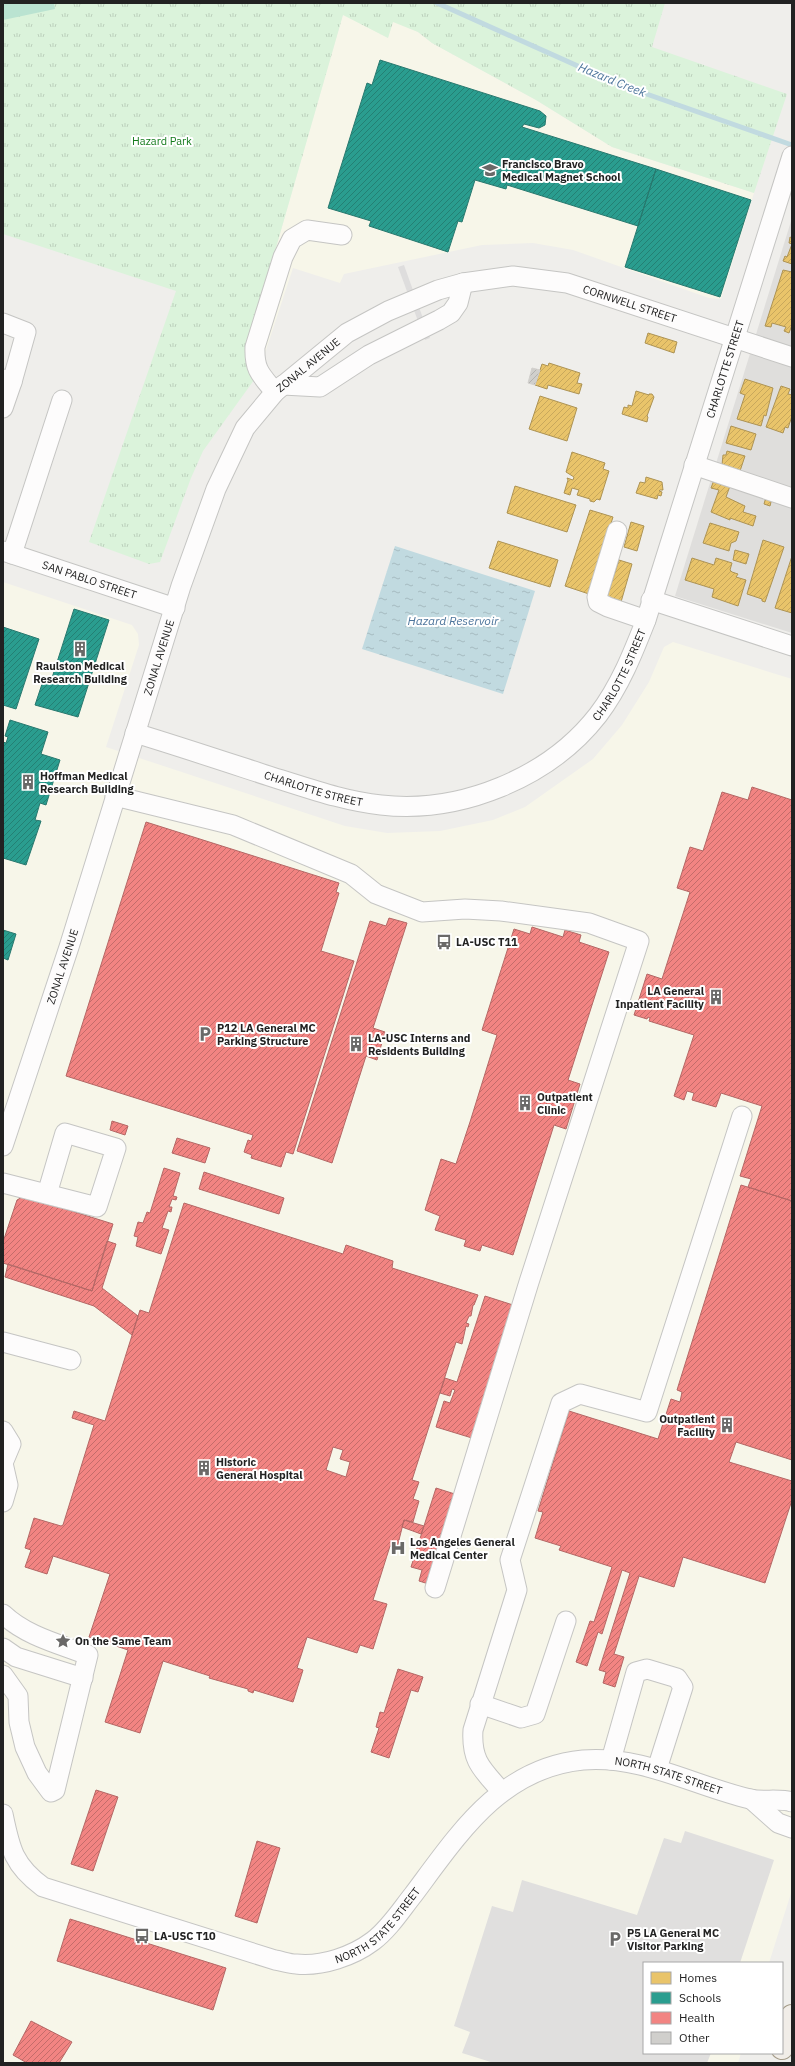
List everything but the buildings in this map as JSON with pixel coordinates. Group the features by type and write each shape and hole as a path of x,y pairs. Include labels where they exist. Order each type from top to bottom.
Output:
{"street":[{"name":"CHARLOTTE STREET","path":"135,732 335,797 358,802 405,806 432,805 463,800 491,791 518,779 547,761 575,739 597,715 614,691 630,661 646,620 651,600 792,156"},
{"path":"342,235 307,230 292,238 284,257 255,347 256,366 279,388 320,387 369,355 439,320 451,313 458,303 463,282"},
{"name":"CORNWELL STREET","path":"463,282 513,276 567,283 792,357"},
{"name":"ZONAL AVENUE","path":"3,1146 69,947 175,608 216,489 228,460 245,428 279,388 347,333 388,311 438,290 463,282"},
{"path":"3,323 26,332 7,380 3,408"},
{"path":"7,553 62,400"},
{"path":"694,465 792,498"},
{"path":"617,531 597,597 598,602 646,620"},
{"name":"SAN PABLO STREET","path":"7,553 175,608"},
{"path":"651,600 792,646"},
{"path":"115,796 233,825 351,874 376,894 422,912 464,909 501,911 589,923 639,941 529,1282 435,1588"},
{"path":"501,1791 475,1759 472,1746 473,1730 517,1590 510,1560 561,1403 580,1394 647,1412 742,1116"},
{"path":"3,1183 47,1194"},
{"path":"3,1342 71,1360"},
{"path":"3,1431 11,1444 3,1463 8,1485 3,1502"},
{"path":"3,1614 10,1621 31,1634 88,1655 55,1790 50,1792 37,1773 25,1747 19,1722 18,1696 3,1675"},
{"path":"480,1704 521,1718 535,1714 566,1621"},
{"path":"3,1648 16,1657 83,1678"},
{"path":"610,1760 636,1672 647,1669 677,1678 683,1687 657,1769"},
{"name":"NORTH STATE STREET","path":"3,1814 8,1837 16,1860 29,1876 43,1887 276,1960 297,1964 321,1962 349,1955 373,1941 393,1921 462,1831 501,1791 527,1776 557,1765 582,1760 610,1760 657,1769 751,1799 792,1802"},
{"name":"NORTH STATE STREET","path":"751,1799 778,1823 792,1828"}],"shaded area":[{"name":"Francisco Bravo Medical Magnet School","path":"343,14 388,38 393,21 418,32 432,43 536,100 612,147 754,193 721,299 709,298 573,250 533,243 482,245 344,274 340,283 293,268 265,353 248,345"},
{"path":"792,218 792,633 675,596"},
{"name":"Los Angeles General Medical Center","path":"3,582 132,625 138,634 139,645 106,747 345,826 387,833 440,831 493,820 525,807 593,759 622,725 649,682 664,647 673,642 792,679 792,1890 769,1962 643,1962 643,2054 741,2054 738,2063 3,2063"},
{"name":"P5 LA General MC Visitor Parking","path":"685,1831 774,1860 740,1962 643,1962 643,2054 711,2054 707,2063 494,2063 462,2053 470,2032 454,2026 492,1906 513,1912 522,1880 637,1915 664,1838 681,1843"}],"green space":[{"name":"Hazard Park","path":"3,3 665,3 652,47 787,94 754,193 612,147 536,100 432,43 418,32 393,22 388,38 343,15 248,345 265,353 264,366 203,451 191,478 160,562 149,564 89,542 176,291 3,234"},
{"path":"3,3 54,3 55,9 3,20"}],"water":[{"name":"Hazard Reservoir","path":"395,546 535,591 503,694 362,649"}],"pier":[{"path":"404,265 430,338 425,340 398,267"}],"waterway":[{"name":"Hazard Creek","path":"437,3 618,84 792,145"}],"place":[{"name":"Francisco Bravo Medical Magnet School","path":"490,170"},
{"name":"Raulston Medical Research Building","path":"80,649"},
{"name":"Hoffman Medical Research Building","path":"28,782"},
{"name":"LA-USC T11","path":"444,942"},
{"name":"LA General Inpatient Facility","path":"716,997"},
{"name":"P12 LA General MC Parking Structure","path":"205,1034"},
{"name":"LA-USC Interns and Residents Building","path":"356,1044"},
{"name":"Outpatient Clinic","path":"525,1103"},
{"name":"Outpatient Facility","path":"727,1425"},
{"name":"Historic General Hospital","path":"204,1468"},
{"name":"Los Angeles General Medical Center","path":"398,1548"},
{"name":"On the Same Team","path":"63,1641"},
{"name":"LA-USC T10","path":"142,1936"},
{"name":"P5 LA General MC Visitor Parking","path":"615,1939"}]}
